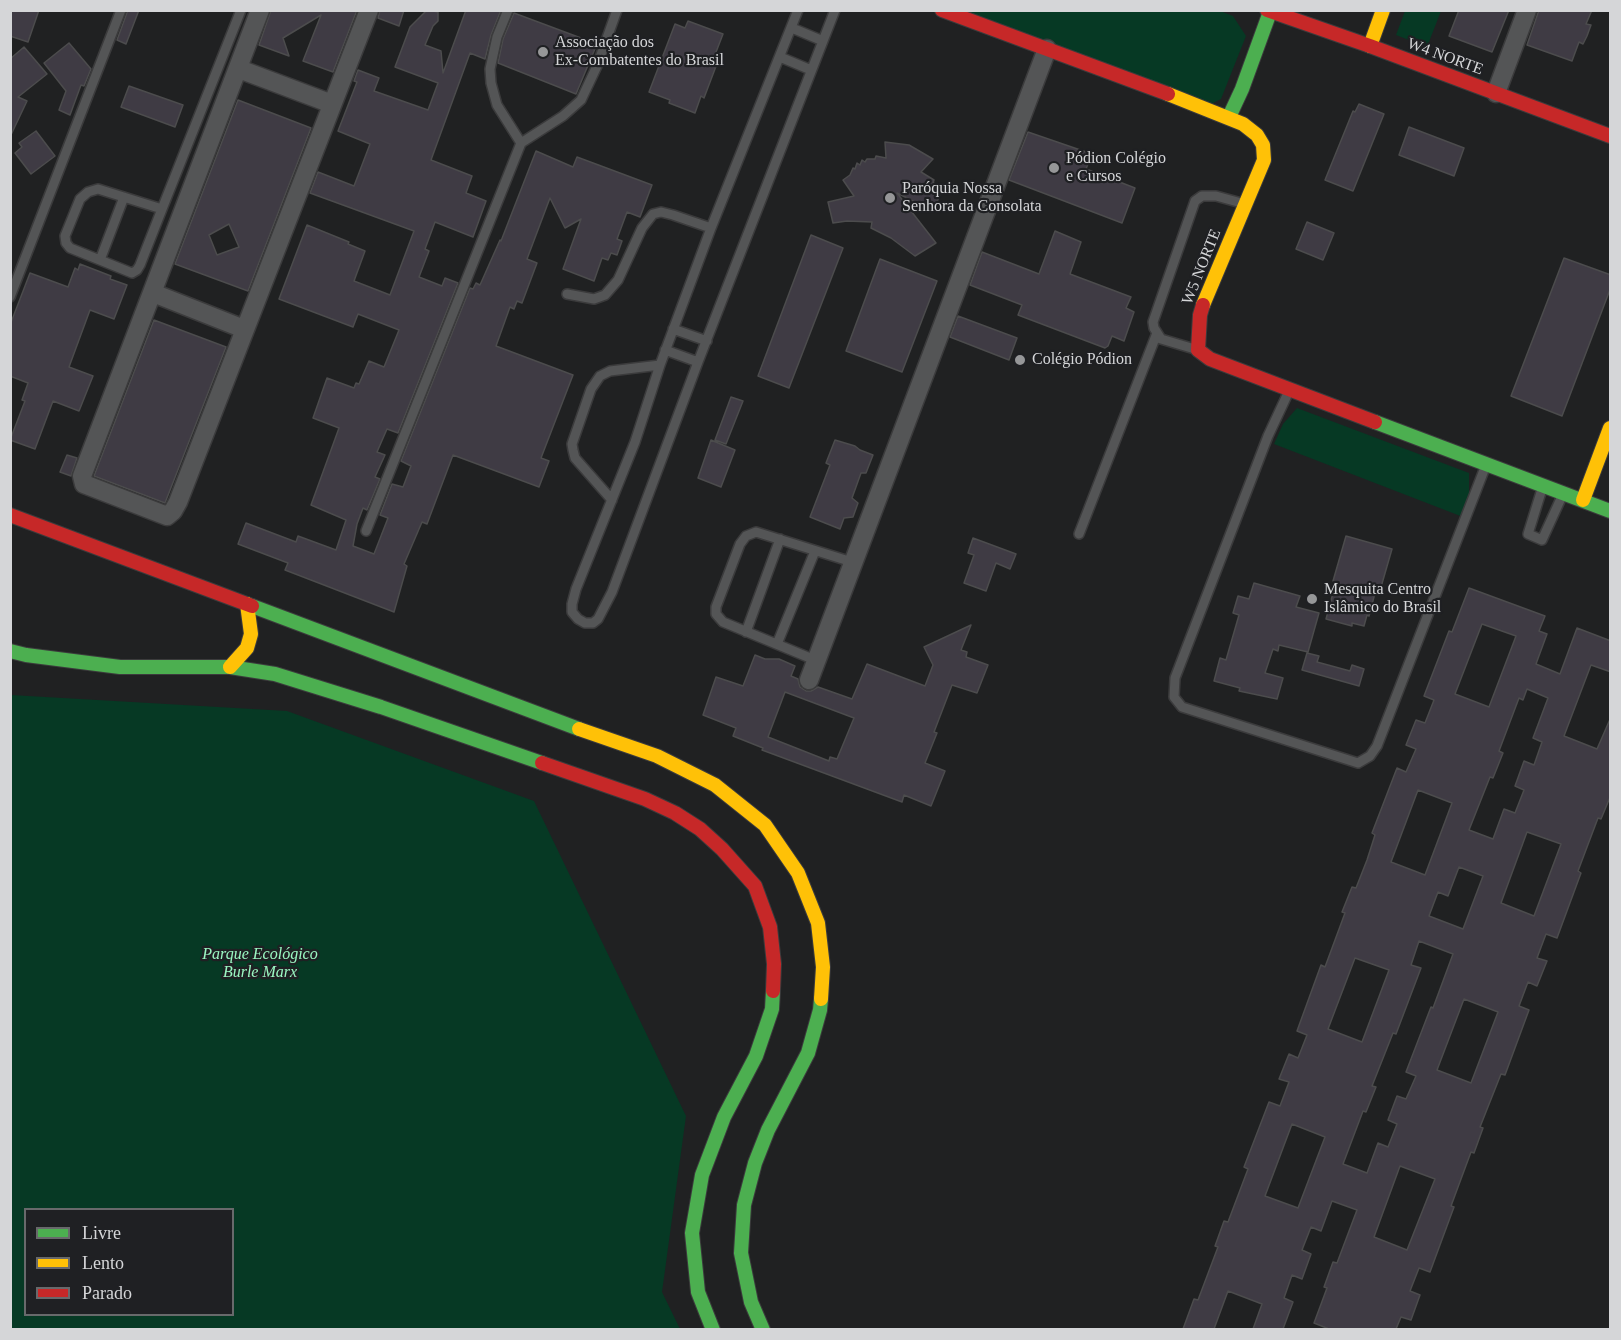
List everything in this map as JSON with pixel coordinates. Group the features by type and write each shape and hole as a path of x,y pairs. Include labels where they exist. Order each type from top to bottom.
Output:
{"street":[{"path":"260,10 82,476 84,484 167,516 178,502 369,10"},
{"name":"W5 NORTE","path":"942,10 1229,117 1257,135 1263,145 1264,160 1202,307 1198,350"},
{"path":"1370,46 1383,10"},
{"path":"1496,93 1527,10"},
{"path":"1229,117 1242,89 1269,11"},
{"name":"W4 NORTE","path":"1269,11 1611,136"},
{"path":"809,680 1047,49"},
{"path":"239,69 332,104"},
{"path":"153,293 244,329"},
{"path":"1198,350 1210,359 1289,391 1611,511"},
{"path":"1583,500 1611,428"},
{"path":"10,515 657,756 715,784 765,825 798,873 818,923 823,967 820,1010 808,1053 768,1130 744,1205 741,1253 751,1302 763,1329"},
{"path":"230,667 247,648 251,634 247,604"},
{"path":"10,651 120,667 230,667 275,674 381,707 645,799 675,813 700,829 722,849 755,886 770,927 774,964 772,1009 756,1056 724,1117 702,1175 692,1233 698,1292 713,1329"}],"lane":[{"path":"10,297 121,10"},
{"path":"162,209 98,189 88,192 80,199 65,236 66,243 70,248 100,261 132,273 137,270 162,209 241,10"},
{"path":"508,10 497,37 490,69 491,83 497,105 521,143"},
{"path":"366,531 521,143 563,116 581,100 597,66 617,10"},
{"path":"798,10 711,228 665,350 635,442 572,604 572,612 585,623 593,623 598,619 612,592 706,340 835,10"},
{"path":"792,28 823,41"},
{"path":"780,57 811,70"},
{"path":"1198,350 1161,339 1153,322 1195,201 1202,196 1216,196 1245,204"},
{"path":"100,261 124,197"},
{"path":"567,294 594,299 605,295 618,280 642,228 653,214 661,212 711,228"},
{"path":"673,328 706,340"},
{"path":"1079,534 1157,333"},
{"path":"665,350 698,362"},
{"path":"612,500 575,458 573,450 572,444 591,389 600,376 610,371 660,365"},
{"path":"1289,391 1268,436 1175,678 1174,697 1182,707 1358,763 1370,756 1377,746 1486,465"},
{"path":"1543,487 1528,534 1542,540 1563,494"},
{"path":"815,660 723,622 716,614 716,607 740,544 746,536 756,532 852,562"},
{"path":"746,632 780,539"},
{"path":"777,644 815,551"}],"green space":[{"path":"967,11 1220,11 1233,16 1246,36 1221,99 1211,104"},
{"path":"1405,11 1441,11 1427,47 1396,35"},
{"path":"1297,408 1469,473 1469,494 1463,517 1274,444 1283,424"},
{"name":"Parque Ecológico Burle Marx","path":"11,695 287,711 534,801 686,1116 662,1292 680,1329 11,1329"}],"building":[{"path":"10,10 39,10 28,42 10,36"},
{"path":"128,10 139,10 126,44 117,40"},
{"path":"271,10 357,10 333,72 303,61 321,15 283,38 289,56 259,45"},
{"path":"380,10 404,10 399,26 378,18"},
{"path":"427,10 438,12 438,21 433,26 425,45 441,51 443,73 466,10 501,10 485,59 470,53 431,160 472,176 466,193 486,201 473,237 435,222 425,249 429,251 419,277 442,286 445,278 458,283 398,433 387,429 377,452 385,455 375,477 380,479 367,510 363,508 353,546 374,554 388,518 380,515 392,484 403,487 411,466 401,461 470,288 473,289 476,283 480,285 501,241 536,151 573,167 577,157 652,185 640,217 627,212 617,239 622,241 617,255 611,253 608,260 602,258 594,281 563,269 581,219 565,228 550,198 527,259 537,263 522,303 517,301 514,309 510,307 496,346 573,375 541,458 549,461 539,487 453,455 427,524 422,522 404,564 407,566 394,612 285,570 288,563 238,544 246,523 296,542 298,536 336,550 346,520 311,505 339,428 313,418 327,378 354,388 356,383 359,384 369,361 384,367 399,330 358,314 353,327 279,299 307,225 365,251 354,281 390,295 414,231 310,193 318,172 354,186 370,144 338,131 357,82 354,81 358,70 379,78 374,91 428,110 438,83 395,67 410,27"},
{"path":"1459,10 1509,10 1492,52 1449,36"},
{"path":"1539,10 1592,10 1586,24 1591,25 1587,36 1583,44 1579,42 1572,61 1527,45"},
{"name":"Associação dos Ex-Combatentes do Brasil","path":"514,13 597,44 576,94 498,63 503,39"},
{"path":"688,21 723,34 713,60 718,61 704,98 701,96 695,113 649,92 675,24 685,28"},
{"path":"69,43 91,69 84,86 81,85 70,115 59,110 66,91 44,63"},
{"path":"24,47 47,74 18,97 27,101 10,137 10,59"},
{"path":"129,86 183,105 175,127 121,107"},
{"path":"238,100 311,128 248,291 175,264","holes":["229,224 239,247 217,255 209,235"]},
{"path":"1359,104 1384,114 1353,191 1325,180 1353,111 1355,112"},
{"path":"1409,127 1464,148 1454,176 1399,155"},
{"path":"36,131 55,156 31,174 15,153 22,147 19,143"},
{"name":"Pódion Colégio e Cursos","path":"1028,132 1092,154 1086,169 1135,188 1122,223 1009,180"},
{"name":"Paróquia Nossa Senhora da Consolata","path":"885,142 909,145 933,159 921,172 934,180 935,188 938,189 936,194 940,195 933,211 897,193 936,243 915,256 891,238 871,228 872,222 833,223 828,202 854,196 843,180 850,175 853,168 855,169 857,163 860,165 862,160 865,162 867,159 875,159 876,156 886,158"},
{"path":"1307,222 1334,233 1323,260 1296,249"},
{"path":"1055,231 1081,242 1070,274 1131,297 1126,308 1134,312 1124,341 1112,336 1105,348 1018,315 1022,305 970,285 982,252 1039,274"},
{"path":"811,235 843,248 789,388 758,376"},
{"path":"1564,258 1611,275 1611,287 1562,416 1511,396"},
{"path":"880,259 937,281 902,372 846,351"},
{"path":"80,264 127,285 114,319 90,310 69,367 93,376 79,411 53,401 35,449 10,440 25,401 22,400 28,383 10,376 10,325 30,273 68,287 75,268 78,270"},
{"path":"958,316 1017,338 1009,360 950,337"},
{"path":"154,320 226,347 165,503 94,476"},
{"path":"731,397 743,401 726,444 715,440"},
{"path":"711,440 735,450 721,487 698,478"},
{"path":"835,440 873,455 866,473 861,473 852,498 858,503 853,517 844,518 840,529 810,517 830,465 826,463"},
{"path":"67,455 77,458 71,476 60,472"},
{"path":"1346,536 1392,549 1379,594 1375,593 1364,626 1352,623 1352,626 1326,619 1336,582 1333,581"},
{"path":"973,538 1016,554 1010,569 996,563 986,591 964,583 974,555 968,553"},
{"path":"1254,583 1300,596 1296,607 1319,613 1308,652 1279,645 1278,651 1273,649 1265,673 1283,678 1277,699 1239,691 1240,688 1214,681 1220,658 1226,660 1239,615 1233,613 1238,596 1249,599"},
{"path":"1469,588 1545,616 1539,631 1547,634 1536,664 1560,674 1577,628 1611,641 1611,672 1591,665 1564,736 1597,749 1611,717 1611,795 1601,819 1598,818 1557,938 1546,934 1537,958 1547,961 1537,986 1528,982 1519,1006 1529,1010 1505,1075 1501,1074 1480,1127 1483,1128 1474,1153 1471,1152 1451,1206 1454,1207 1430,1272 1419,1268 1410,1291 1420,1295 1411,1320 1401,1317 1396,1329 1329,1329 1314,1323 1327,1288 1324,1287 1333,1262 1337,1263 1357,1210 1332,1201 1321,1231 1311,1227 1302,1250 1311,1254 1302,1279 1292,1275 1284,1298 1293,1302 1283,1329 1253,1329 1262,1304 1228,1291 1214,1329 1183,1329 1194,1299 1198,1300 1218,1247 1215,1246 1224,1221 1228,1222 1248,1169 1244,1167 1269,1102 1280,1106 1289,1082 1279,1079 1289,1054 1298,1058 1307,1035 1297,1031 1321,965 1325,967 1352,887 1356,888 1367,860 1375,835 1372,833 1397,768 1406,772 1416,749 1406,745 1416,720 1425,723 1434,700 1424,696 1449,631 1452,632","holes":["1482,624 1516,636 1489,707 1455,694","1527,689 1548,698 1533,738 1542,742 1534,765 1524,761 1515,786 1524,790 1515,813 1504,809 1493,839 1469,830 1490,777 1493,778 1503,753 1499,751 1519,698 1523,700","1418,790 1452,803 1425,875 1391,862","1527,832 1561,844 1534,916 1501,903","1459,867 1483,876 1463,929 1429,916 1438,892 1448,896","1419,941 1453,954 1406,1072 1416,1076 1406,1099 1397,1096 1388,1120 1397,1124 1388,1147 1378,1143 1367,1173 1343,1164 1363,1111 1366,1112 1376,1087 1372,1086 1393,1033 1396,1034 1421,968 1411,965","1355,958 1389,970 1362,1042 1328,1029","1464,999 1498,1012 1471,1083 1437,1070","1292,1124 1325,1137 1298,1208 1265,1196","1400,1166 1435,1179 1407,1250 1374,1237"]},
{"path":"971,625 961,650 967,652 966,657 988,665 977,693 952,685 925,763 945,771 931,806 904,795 902,802 762,750 763,748 733,736 736,728 703,715 716,677 743,686 755,655 765,659 779,659 795,666 791,676 798,679 800,687 806,691 818,687 852,699 867,664 925,686 933,665 924,647","holes":["785,692 854,718 837,759 830,757 829,761 768,737"]},
{"path":"1307,653 1319,656 1317,662 1350,671 1352,665 1364,669 1359,686 1302,670"}],"traffic: fast":[{"path":"1229,117 1242,89 1270,12"},
{"path":"1375,422 1610,511"},
{"path":"252,606 579,729"},
{"path":"10,651 120,667 230,667 275,674 381,707 542,763"},
{"path":"713,1330 698,1292 692,1233 702,1175 724,1117 756,1056 772,1009 773,991"},
{"path":"763,1330 751,1302 741,1253 744,1205 755,1163 768,1130 808,1053 821,999"}],"traffic: slow":[{"path":"1370,46 1383,10"},
{"path":"1168,94 1243,124 1257,135 1263,145 1264,160 1203,305"},
{"path":"1583,500 1610,428"},
{"path":"230,667 247,648 251,634 247,604"},
{"path":"579,729 657,756 715,785 765,825 798,873 818,923 823,967 821,999"}],"traffic: jam":[{"path":"942,10 1168,94"},
{"path":"1267,10 1610,136"},
{"path":"1203,305 1200,315 1198,350 1210,359 1375,422"},
{"path":"10,515 252,606"},
{"path":"542,763 645,799 675,813 700,829 722,849 755,886 770,927 774,964 773,991"}],"place":[{"name":"Associação dos Ex-Combatentes do Brasil","path":"543,52"},
{"name":"Pódion Colégio e Cursos","path":"1054,168"},
{"name":"Paróquia Nossa Senhora da Consolata","path":"890,198"},
{"name":"Colégio Pódion","path":"1020,360"},
{"name":"Mesquita Centro Islâmico do Brasil","path":"1312,599"}]}
